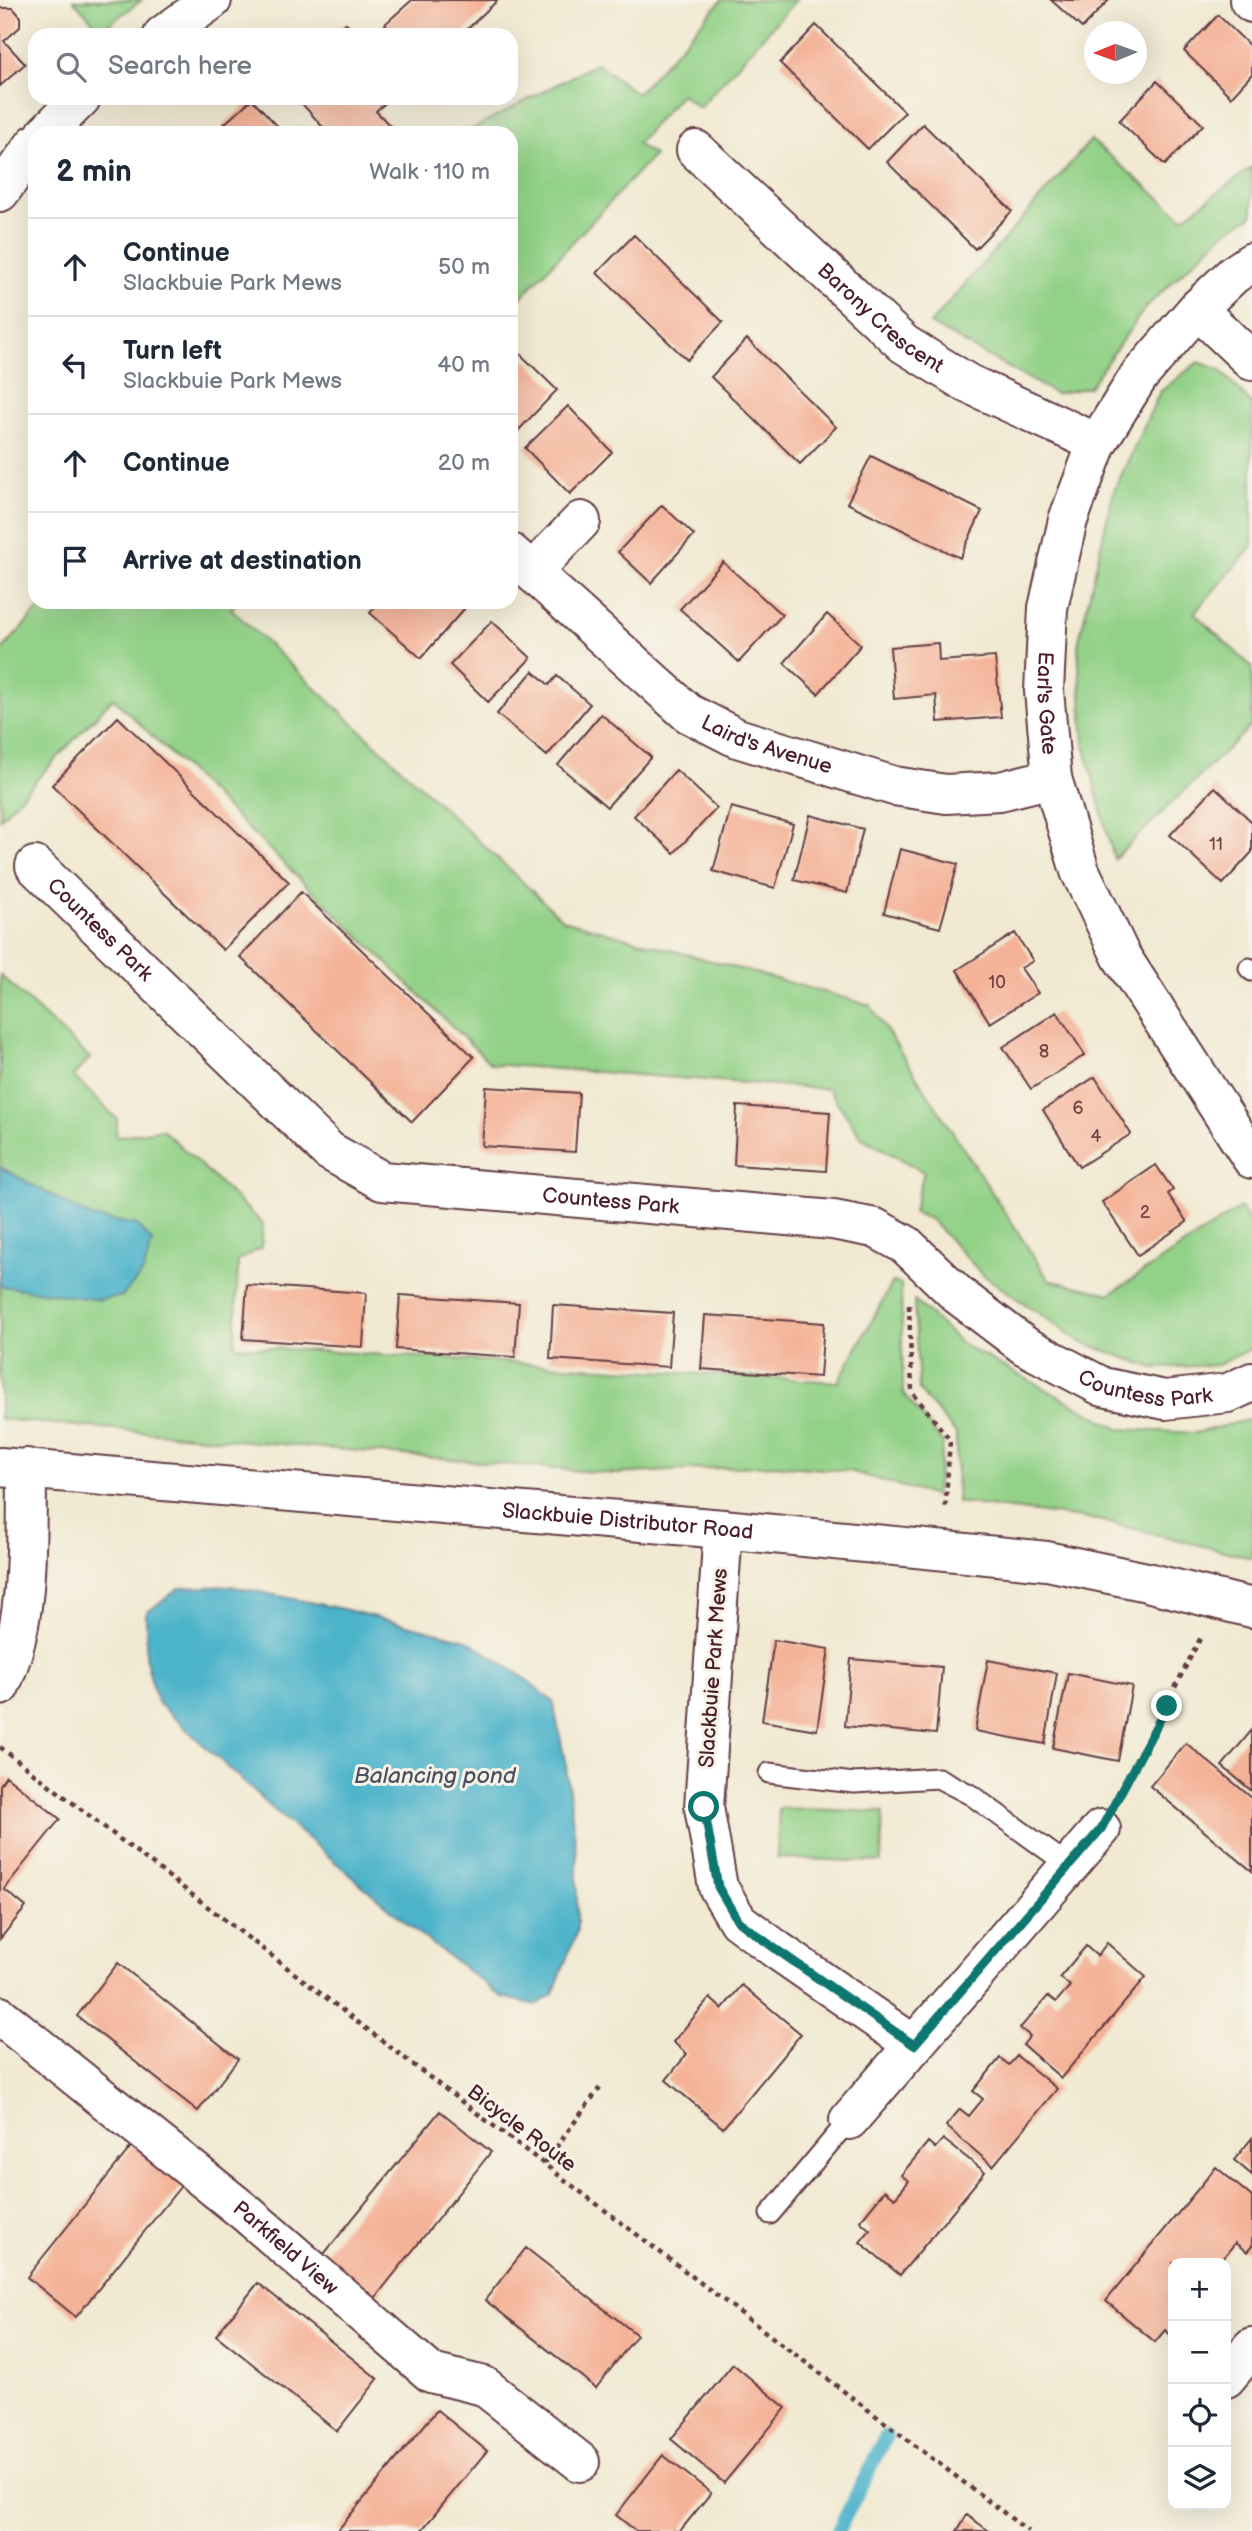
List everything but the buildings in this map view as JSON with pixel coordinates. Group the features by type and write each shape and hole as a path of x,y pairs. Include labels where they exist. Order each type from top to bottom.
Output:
{"street":[{"path":"173,28 212,0"},
{"path":"53,126 74,105"},
{"name":"Barony Crescent","path":"696,150 904,344 967,383 1097,443"},
{"path":"0,192 28,154"},
{"name":"Earl's Gate","path":"1252,262 1233,275 1197,309 1139,376 1097,443 1068,520 1048,608 1044,691 1052,778 1080,871 1121,956 1252,1159"},
{"path":"1197,309 1252,361"},
{"name":"Laird's Avenue","path":"580,521 521,562 688,713 737,738 894,786 946,794 1000,791 1052,778"},
{"name":"Countess Park","path":"34,866 329,1151 382,1181 833,1220 876,1227 906,1245 958,1295 1025,1346 1103,1387 1166,1401 1228,1393 1252,1382"},
{"path":"0,1686 8,1668 21,1609 26,1536 14,1467"},
{"name":"Slackbuie Distributor Road","path":"14,1467 723,1529 1047,1561 1147,1581 1236,1604"},
{"name":"Slackbuie Park Mews","path":"723,1529 704,1807 718,1887 738,1921 914,2045"},
{"path":"849,2120 1101,1829"},
{"name":"Parkfield View","path":"0,2016 246,2213 431,2373 484,2386 580,2462"},
{"path":"1231,2372 1252,2347"}],"lane":[{"path":"769,1773 854,1783 939,1778 971,1795 1068,1866"},
{"path":"770,2214 849,2120"}],"path":[{"path":"906,1245 912,1392 950,1440 945,1509"},
{"path":"1101,1829 1167,1706 1236,1604"},
{"name":"Bicycle Route","path":"0,1747 1028,2531"},
{"path":"544,2164 601,2086"}],"green space":[{"path":"73,0 142,0 104,28 99,28"},
{"path":"722,0 796,0 699,108 681,94 637,144 654,155 518,301 518,126 478,126 597,63 637,94"},
{"path":"1091,140 1183,218 1252,167 1252,216 1226,231 1146,307 1089,387 1056,394 930,324"},
{"path":"1198,362 1219,369 1252,404 1252,547 1194,613 1252,667 1252,725 1114,859 1084,744 1078,645 1113,493 1160,392"},
{"path":"39,609 231,609 563,920 870,1005 1049,1280 1110,1294 1240,1208 1252,1225 1252,1348 1218,1365 1154,1368 1081,1342 983,1275 930,1219 913,1212 924,1172 862,1138 828,1089 491,1064 113,698 0,819 0,652"},
{"path":"0,975 90,1058 73,1076 117,1119 116,1137 162,1129 263,1224 261,1248 238,1261 235,1346 838,1382 893,1282 901,1284 903,1393 943,1443 935,1496 849,1471 773,1465 615,1474 0,1419"},
{"path":"914,1300 962,1344 1119,1429 1195,1433 1252,1419 1252,1558 1098,1520 957,1502 956,1434 919,1390"},
{"path":"779,1808 883,1812 881,1862 777,1858"}],"water":[{"path":"0,1167 91,1217 137,1225 152,1242 143,1273 122,1296 99,1300 0,1286"},
{"name":"Balancing pond","path":"230,1586 343,1609 467,1640 526,1679 553,1702 566,1766 577,1856 577,1931 553,1994 536,2005 502,1997 417,1932 273,1809 157,1702 146,1660 146,1613 179,1588"}],"waterway":[{"path":"838,2531 886,2436"}],"route":[{"path":"704,1807 718,1887 738,1921 914,2045 1101,1829 1167,1706"}]}
